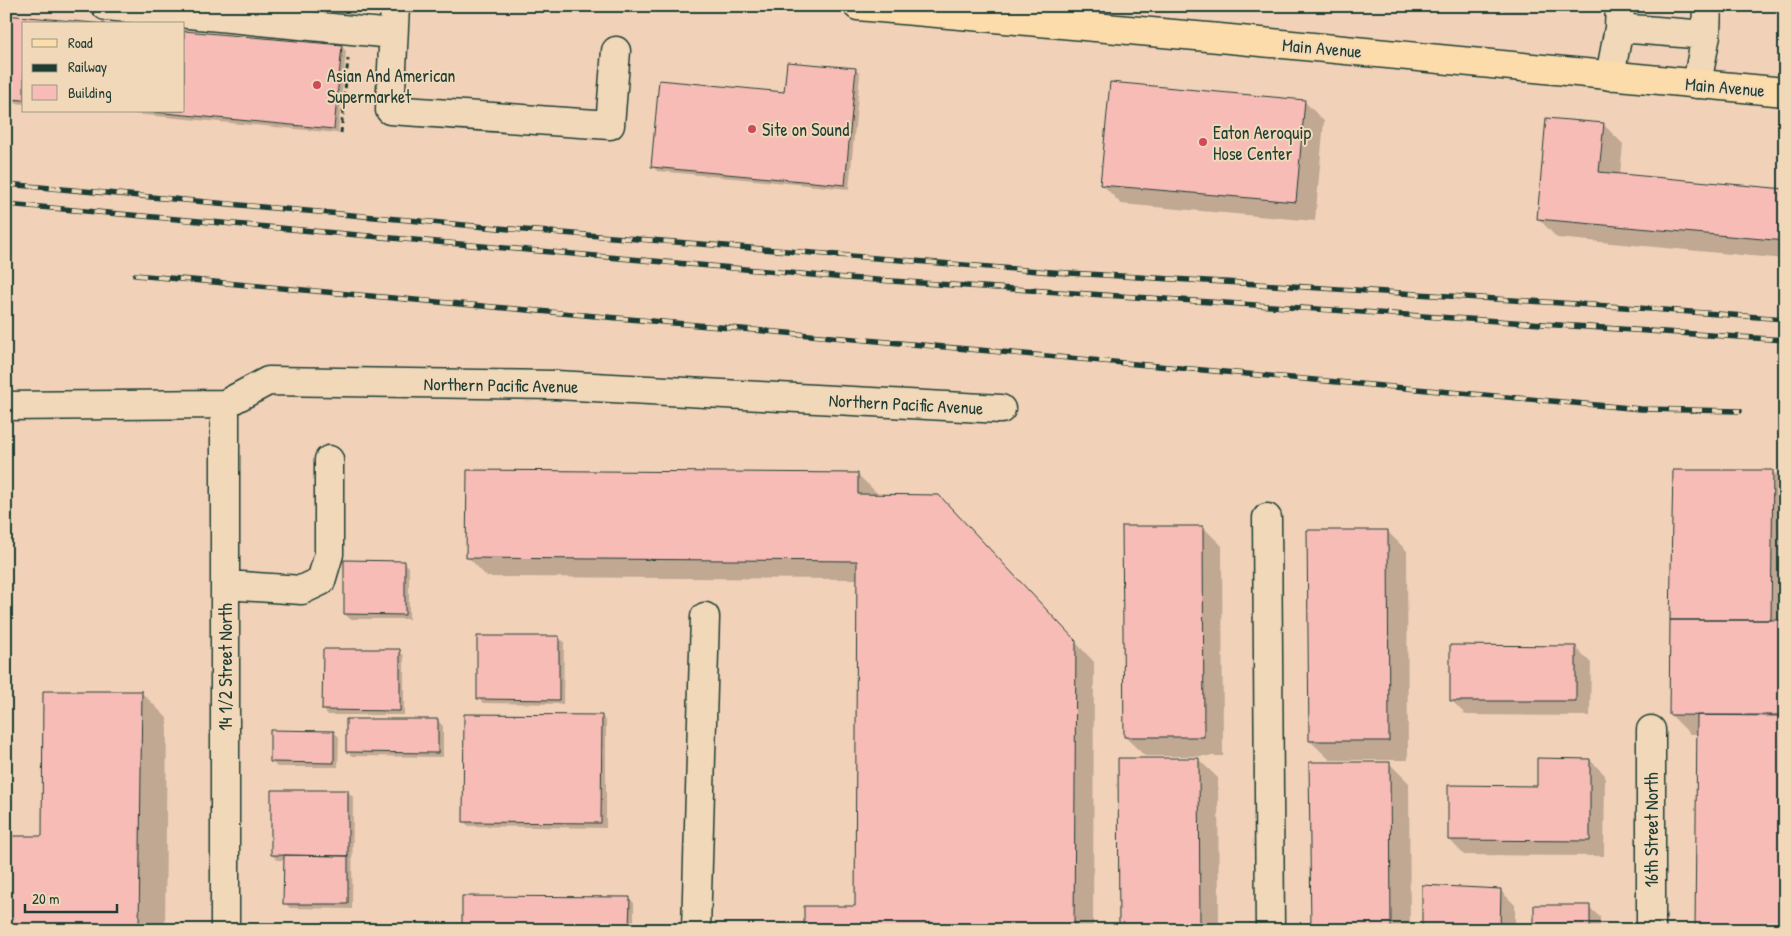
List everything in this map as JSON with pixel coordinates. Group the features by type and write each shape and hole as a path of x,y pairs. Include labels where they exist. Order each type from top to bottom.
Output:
{"main road":[{"name":"Main Avenue","path":"858,6 1003,13 1610,76 1785,92"}],"street":[{"path":"106,6 393,34"},
{"path":"394,6 390,110 610,125 616,51"},
{"path":"1697,84 1706,35 1707,6"},
{"path":"1610,76 1619,17 1706,35"},
{"name":"Northern Pacific Avenue","path":"6,406 225,404 268,381 556,385 1001,409"},
{"name":"14 1/2 Street North","path":"225,404 225,930"},
{"path":"225,585 302,590 321,582 329,554 329,460"},
{"path":"1267,518 1270,930"},
{"path":"696,930 704,617"},
{"name":"16th Street North","path":"1651,930 1652,730"}],"path":[{"path":"340,134 351,30"}],"building":[{"path":"6,15 83,22 22,22 22,100 6,99"},
{"path":"185,31 342,45 334,129 154,112 185,112"},
{"name":"Site on Sound","path":"787,62 856,68 845,185 651,167 659,80 784,92"},
{"name":"Eaton Aeroquip Hose Center","path":"1110,82 1305,100 1296,202 1100,185"},
{"path":"1546,118 1604,123 1599,172 1785,189 1785,241 1537,219"},
{"path":"467,470 858,473 858,494 939,495 1076,641 1074,930 804,930 804,906 855,906 857,561 466,558"},
{"path":"1673,470 1773,470 1771,620 1670,620"},
{"path":"1122,526 1203,526 1204,737 1124,737"},
{"path":"1307,530 1388,530 1389,741 1309,741"},
{"path":"344,560 405,561 405,615 344,614"},
{"path":"1670,620 1785,620 1785,716 1669,715"},
{"path":"477,636 559,636 559,700 477,699"},
{"path":"1450,645 1576,646 1576,701 1450,701"},
{"path":"323,649 400,649 400,711 322,710"},
{"path":"43,691 142,691 139,930 6,930 6,836 42,836"},
{"path":"464,714 602,715 601,823 463,822"},
{"path":"1697,715 1785,715 1785,930 1695,930"},
{"path":"346,719 438,719 438,753 346,752"},
{"path":"270,730 334,731 334,763 270,762"},
{"path":"1118,758 1199,758 1200,930 1119,930"},
{"path":"1537,758 1590,759 1590,841 1448,840 1448,785 1537,786"},
{"path":"1309,762 1390,762 1391,930 1311,930"},
{"path":"271,790 348,790 348,856 271,855"},
{"path":"284,855 348,856 348,904 283,904"},
{"path":"1422,885 1501,889 1500,930 1422,930"},
{"path":"462,896 630,897 629,930 462,930"},
{"path":"1534,905 1590,905 1590,930 1534,930"}],"railway":[{"path":"6,184 498,228 1052,272 1624,307 1785,319"},
{"path":"6,204 846,278 1785,340"},
{"path":"135,275 1641,409 1740,411"}],"place":[{"name":"Asian And American Supermarket","path":"317,85"},
{"name":"Site on Sound","path":"752,129"},
{"name":"Eaton Aeroquip Hose Center","path":"1203,142"}]}
